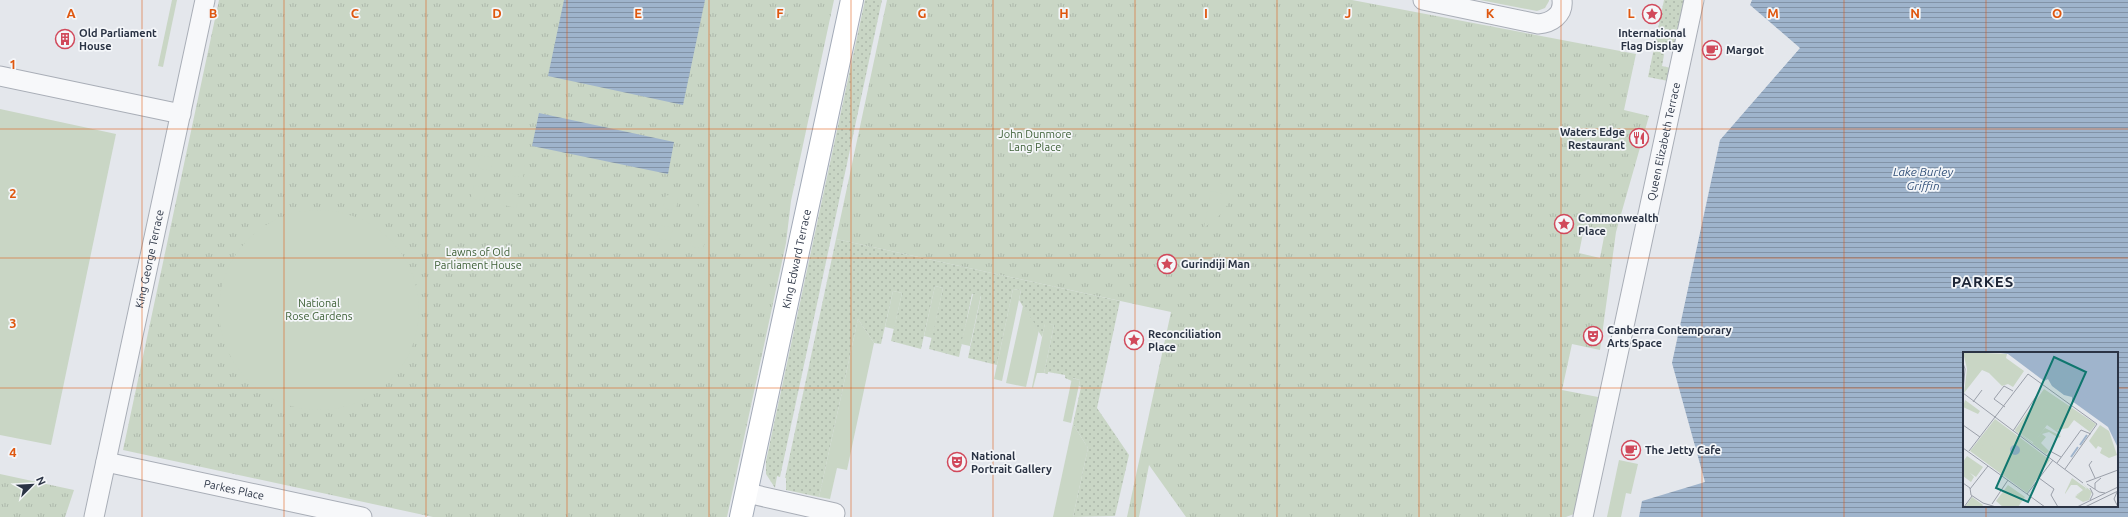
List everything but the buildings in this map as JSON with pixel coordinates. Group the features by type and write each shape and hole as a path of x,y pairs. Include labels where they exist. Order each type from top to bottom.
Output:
{"main road":[{"name":"King Edward Terrace","path":"741,517 852,0"}],"street":[{"name":"King George Terrace","path":"94,517 205,0"},
{"path":"1423,0 1538,24 1545,23 1557,16 1562,6 1562,0"},
{"name":"Queen Elizabeth Terrace","path":"1584,517 1694,0"},
{"path":"0,76 181,114"},
{"name":"Parkes Place","path":"106,462 288,509 362,517"},
{"path":"747,493 835,513 834,517"}],"green space":[{"path":"172,0 177,0 163,67 158,66"},
{"name":"Lawns of Old Parliament House","path":"219,0 834,0 791,201 786,243 727,517 433,517 123,450"},
{"path":"865,0 882,0 780,477 777,476 775,488 766,474 766,461"},
{"name":"John Dunmore Lang Place","path":"887,0 1352,0 1636,54 1624,110 1649,116 1616,232 1600,350 1572,344 1562,390 1598,397 1574,514 1566,517 1186,517 1149,465 1139,517 1127,517 1171,312 836,239","holes":["1583,233 1604,237 1600,258 1579,253"]},
{"path":"1480,0 1549,1 1545,8 1537,11"},
{"path":"1664,0 1686,0 1676,51 1665,49 1662,66 1671,68 1668,81 1648,77"},
{"path":"0,109 116,134 51,445 0,435"},
{"path":"480,155 493,158 491,171 478,168"},
{"path":"513,162 525,164 523,178 510,175"},
{"path":"474,185 487,188 484,201 471,198"},
{"path":"1211,191 1234,196 1220,215 1204,228"},
{"path":"506,192 519,195 516,208 503,205"},
{"path":"666,195 678,197 676,211 663,208"},
{"path":"699,202 712,205 710,218 697,215"},
{"name":"National Rose Gardens","path":"309,210 329,210 348,214 366,222 390,239 402,254 415,281 419,300 419,320 415,339 402,366 390,381 375,393 348,406 329,410 309,410 290,406 272,398 248,381 236,366 223,339 219,320 219,300 223,281 231,263 248,239 263,227 290,214"},
{"path":"660,225 673,228 670,241 657,238"},
{"path":"693,233 706,236 703,249 690,246"},
{"path":"836,239 1120,301 1097,408 1129,455 1115,516 1073,517 1088,448 1073,424 1081,387 1079,386 1080,380 1073,378 1072,381 1065,378 1065,375 1048,372 1048,374 1044,373 1054,325 1045,324 1042,337 1019,300 1021,290 1013,289 997,365 968,358 981,296 972,294 959,357 929,349 943,288 935,286 921,349 891,341 902,293 893,291 881,344 874,343 858,319 819,497 786,490 785,478"},
{"path":"935,286 943,288 932,338 924,336"},
{"path":"1013,289 1021,290 1002,381 994,379"},
{"path":"893,291 902,293 894,329 885,327"},
{"path":"973,294 981,295 970,346 961,344"},
{"path":"1023,306 1039,330 1026,387 1006,383"},
{"path":"858,319 874,343 847,470 837,468 830,499 819,497"},
{"path":"1045,323 1054,325 1044,373 1037,373 1033,388 1032,387"},
{"path":"1072,378 1080,380 1071,423 1063,421"},
{"path":"1073,424 1088,448 1073,517 1053,517"},
{"path":"1619,460 1638,464 1631,494 1626,493 1621,517 1607,517"},
{"path":"0,474 74,490 65,517 0,517"}],"water":[{"path":"564,0 705,0 683,105 548,76"},
{"name":"Lake Burley Griffin","path":"1752,0 2128,0 2128,517 1639,517 1642,501 1705,482 1672,363 1720,140 1800,48 1750,5"},
{"path":"539,113 674,142 668,174 532,146"}],"pier":[{"path":"1797,48 1798,50 1718,141 1718,139"}],"place":[{"name":"International Flag Display","path":"1652,14"},
{"name":"Old Parliament House","path":"65,39"},
{"name":"Margot","path":"1712,50"},
{"name":"Waters Edge Restaurant","path":"1639,138"},
{"name":"Commonwealth Place","path":"1564,224"},
{"name":"Gurindiji Man","path":"1167,264"},
{"name":"Canberra Contemporary Arts Space","path":"1593,336"},
{"name":"Reconciliation Place","path":"1134,340"},
{"name":"The Jetty Cafe","path":"1631,450"},
{"name":"National Portrait Gallery","path":"957,462"}],"district":[{"name":"PARKES","path":"1983,282"}]}
